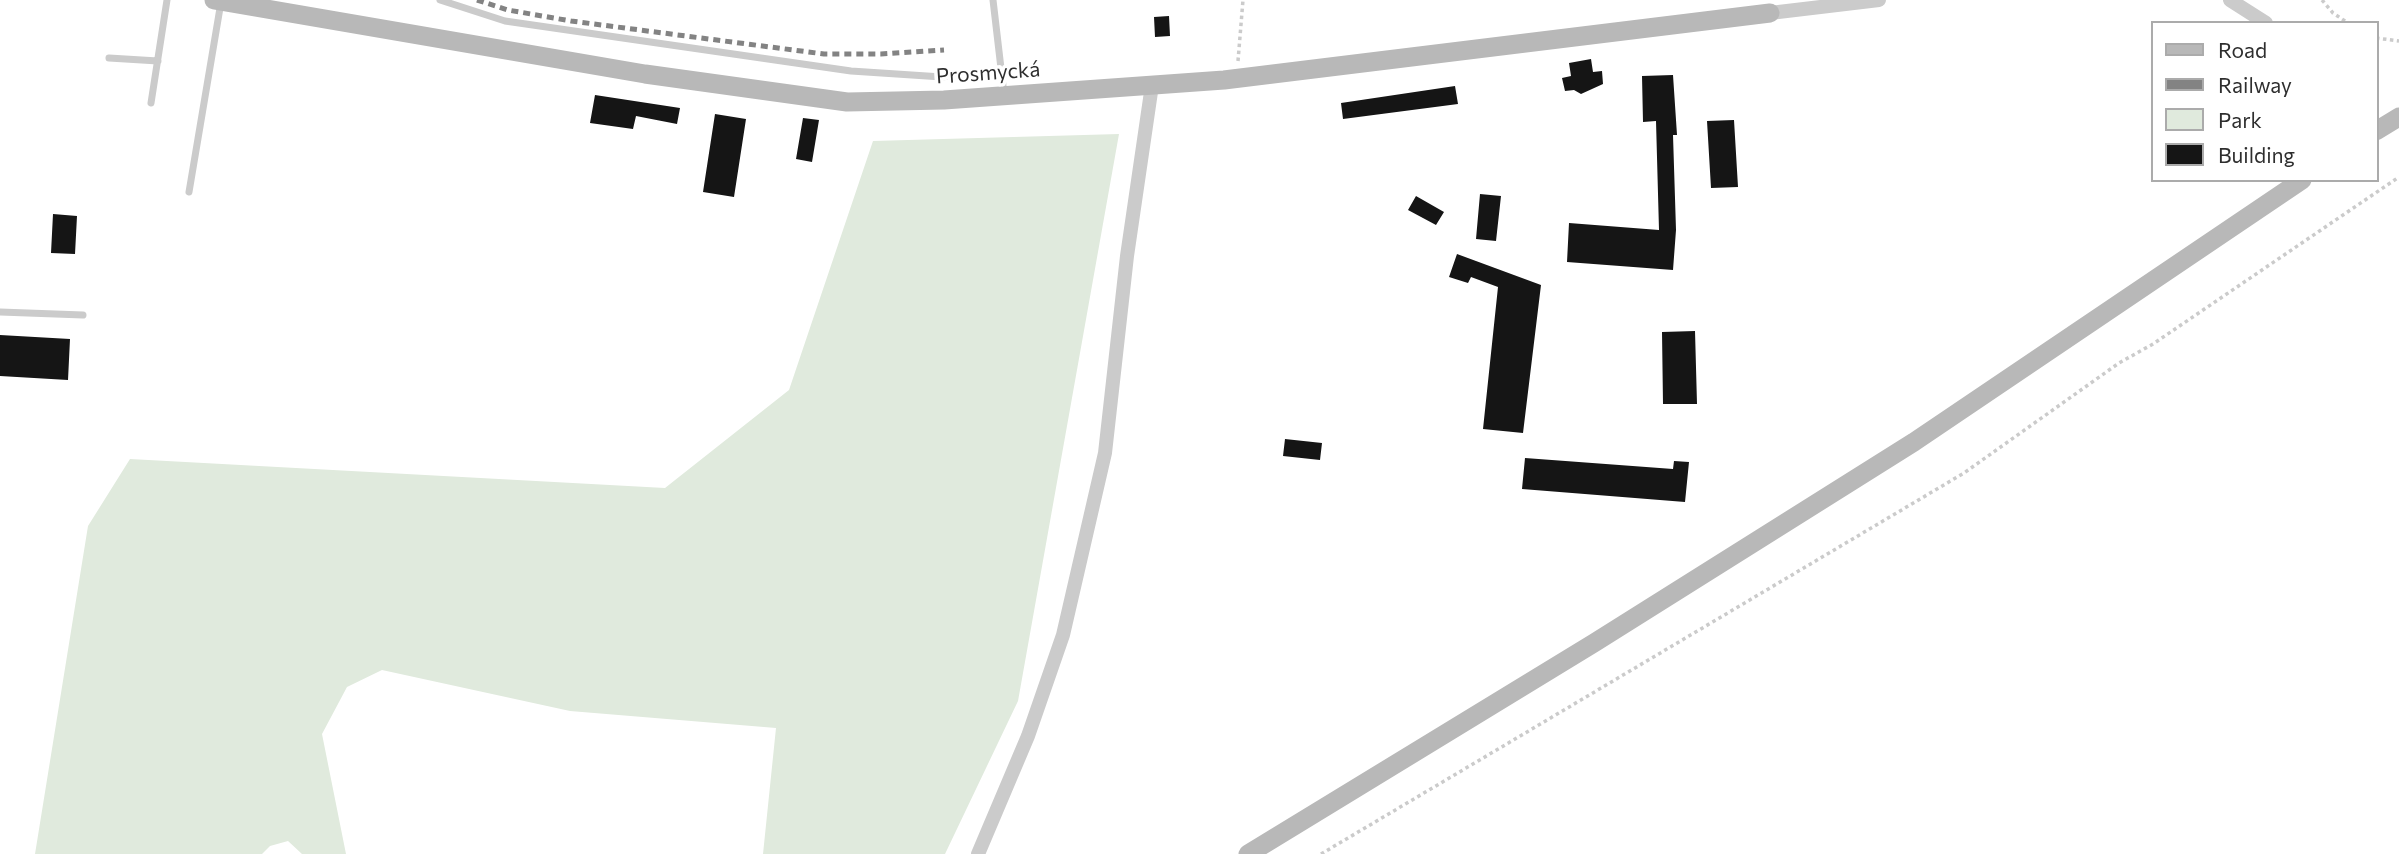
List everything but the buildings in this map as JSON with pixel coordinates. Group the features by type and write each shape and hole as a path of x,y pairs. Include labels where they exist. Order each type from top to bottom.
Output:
{"street":[{"path":"1770,13 1879,0"},
{"path":"2230,0 2263,21"},
{"name":"Prosmycká","path":"218,1 645,74 847,102 944,100 1224,79 1770,13"},
{"path":"978,854 1028,736 1063,635 1105,453 1127,256 1152,85"},
{"path":"2378,130 2399,117"},
{"path":"1248,854 1594,643 1914,442 2153,278 2299,182"}],"lane":[{"path":"151,103 167,0"},
{"path":"440,0 505,21 851,71 942,77 1001,69"},
{"path":"993,0 1004,94"},
{"path":"188,192 218,1"},
{"path":"109,58 158,61"},
{"path":"0,312 83,315"}],"path":[{"path":"1224,79 1240,58 1243,0"},
{"path":"2322,0 2333,13 2345,21"},
{"path":"2378,38 2399,41"},
{"path":"1321,854 1964,473 2119,363 2153,344 2399,177"}],"green space":[{"path":"1119,134 1018,701 945,854 763,854 776,728 570,711 382,670 347,687 322,734 346,854 302,854 288,841 270,846 262,854 35,854 88,526 130,459 665,488 789,390 873,141"}],"railway":[{"path":"477,0 508,10 571,21 824,54 944,50"}]}
